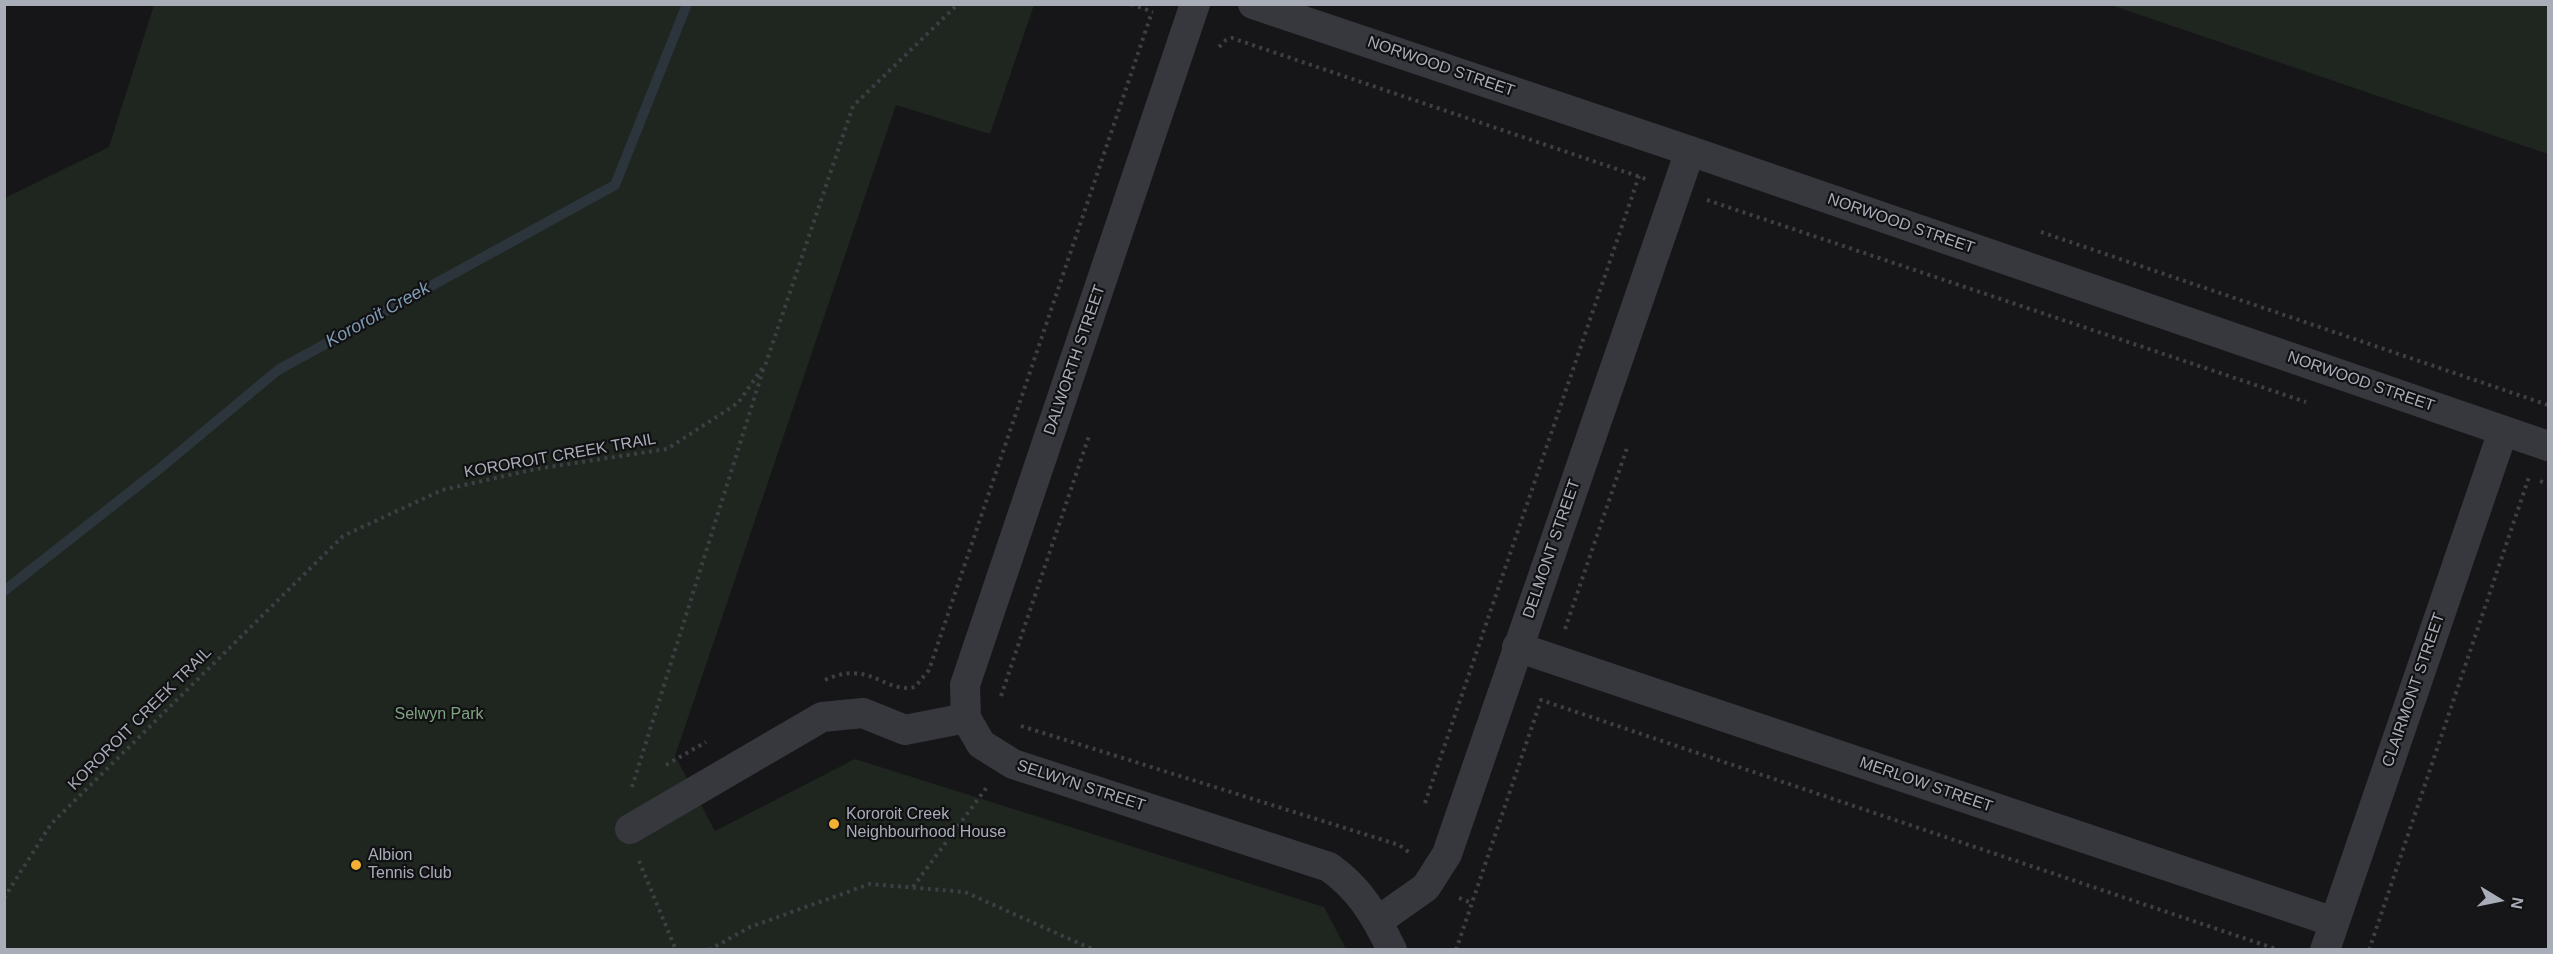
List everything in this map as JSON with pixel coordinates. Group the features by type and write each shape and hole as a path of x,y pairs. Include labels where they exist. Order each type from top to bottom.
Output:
{"street":[{"name":"DALWORTH STREET","path":"966,718 965,685 1195,4"},
{"name":"NORWOOD STREET","path":"1253,4 1690,151 2548,446"},
{"name":"DELMONT STREET","path":"1378,921 1426,887 1447,854 1690,151"},
{"name":"CLAIRMONT STREET","path":"2329,936 2504,431"},
{"name":"MERLOW STREET","path":"1517,647 2329,936"},
{"path":"630,829 822,717 863,712 905,730 966,718"},
{"name":"SELWYN STREET","path":"966,718 981,744 1013,764 1329,867 1350,882 1378,921 1392,950"}],"path":[{"name":"KOROROIT CREEK TRAIL","path":"4,898 51,824 344,536 442,490 537,469 667,449 738,403 766,363 853,106 958,4"},
{"path":"819,684 849,673 860,672 906,689 915,687 929,670 1152,12"},
{"path":"1215,58 1219,46 1232,38 2310,404"},
{"path":"1424,807 1639,176"},
{"path":"635,789 631,790 766,363"},
{"path":"1000,701 1090,430"},
{"path":"2491,465 2548,484"},
{"path":"2369,950 2529,477"},
{"path":"1456,950 1541,700 2279,950"},
{"path":"1011,723 1399,845 1409,852 1433,879 1457,897 1472,903"},
{"path":"663,767 709,740"},
{"path":"912,887 987,788 1013,764"},
{"path":"630,829 640,865 676,950"},
{"path":"1409,852 1413,840"},
{"path":"709,950 750,927 870,884 965,892 1094,950"}],"green space":[{"name":"Selwyn Park","path":"154,5 1034,5 990,134 896,105 675,756 715,831 855,759 1324,907 1346,949 5,950 5,198 109,147"},
{"path":"2111,5 2548,5 2548,154"}],"waterway":[{"name":"Kororoit Creek","path":"4,591 158,470 278,370 615,185 687,4"}],"place":[{"name":"Kororoit Creek Neighbourhood House","path":"834,824"},
{"name":"Albion Tennis Club","path":"356,865"}]}
